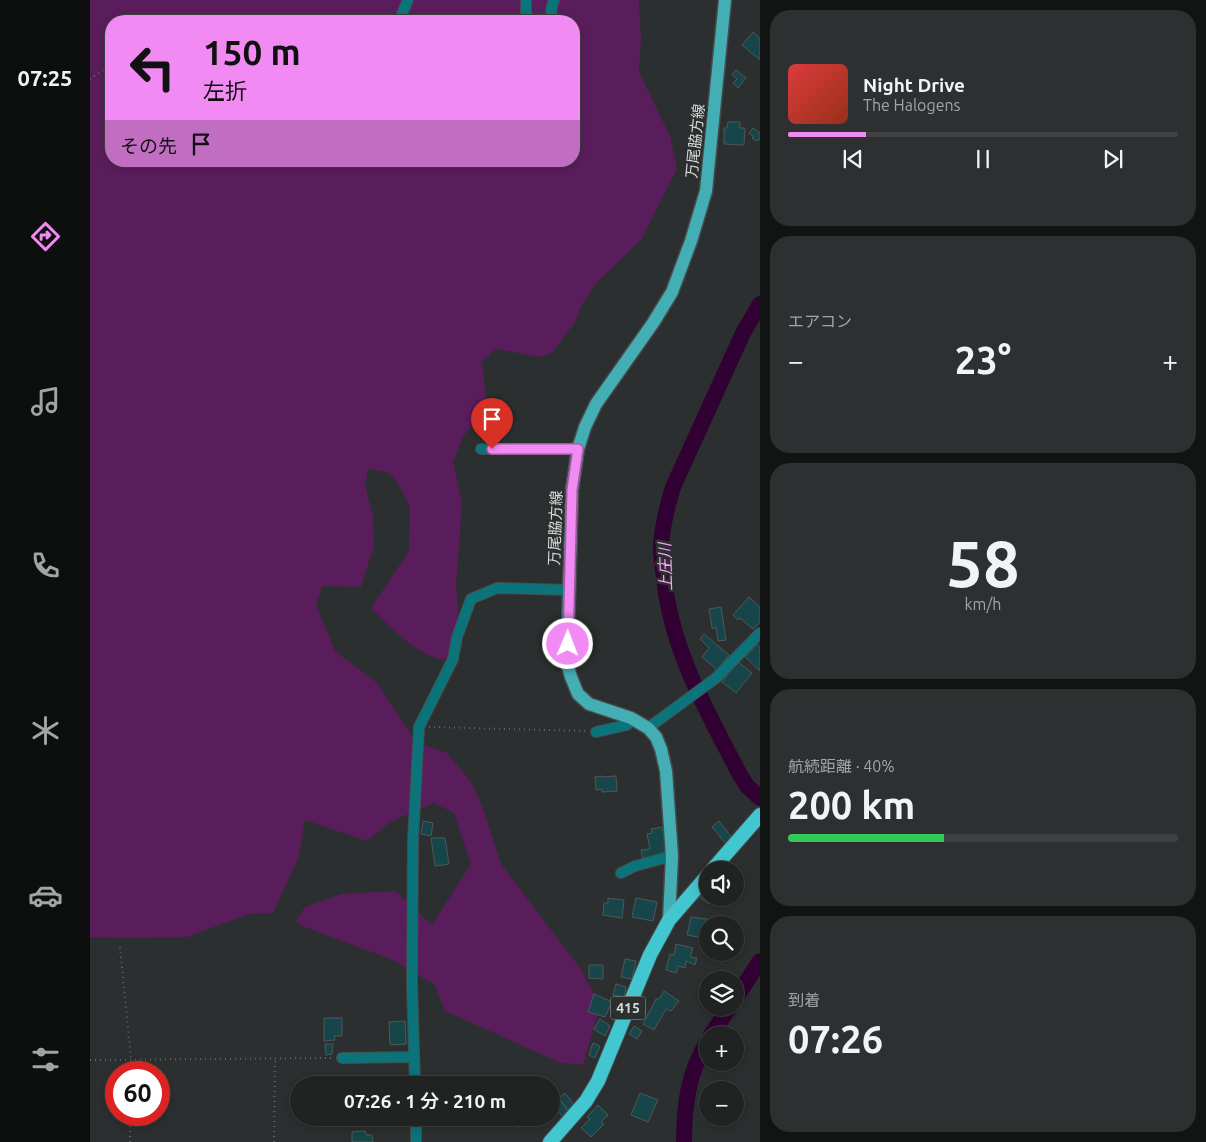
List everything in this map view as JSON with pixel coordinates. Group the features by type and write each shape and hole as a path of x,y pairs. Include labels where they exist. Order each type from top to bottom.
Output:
{"highway":[{"path":"719,861 760,815"},
{"name":"415","path":"550,1142 586,1102 598,1081 650,955 669,920 699,885"}],"main road":[{"name":"万尾脇方線","path":"669,920 672,856 666,771 661,749 656,738 648,728 630,718 589,704 578,694 567,663 572,490 578,449 585,427 596,404 653,323 672,292 691,241 706,191 725,0"}],"street":[{"path":"403,15 408,0"},
{"path":"526,0 527,15"},
{"path":"552,15 551,10 554,0"},
{"path":"481,449 578,449"},
{"path":"415,1076 412,983 413,841 419,727 453,659 457,637 471,599 497,588 569,590"},
{"path":"648,728 716,678 759,635"},
{"path":"596,732 627,725 630,718"},
{"path":"621,873 636,866 672,856"},
{"path":"342,1058 414,1058"},
{"path":"416,1126 416,1142"}],"path":[{"path":"90,80 105,69"},
{"path":"419,727 596,732"},
{"path":"120,947 131,1059"},
{"path":"274,1142 275,1058"},
{"path":"90,1060 342,1058"},
{"path":"130,1126 130,1142"}],"shaded area":[{"path":"90,0 639,0 641,40 639,72 670,136 677,169 641,240 596,283 581,306 575,322 553,352 541,357 495,349 482,362 487,407 464,435 453,462 462,503 456,587 462,648 444,660 433,657 413,646 395,632 371,608 409,551 410,506 390,473 368,468 365,485 373,517 374,546 361,587 322,586 316,605 335,651 377,683 416,742 447,753 471,782 483,808 501,864 580,968 600,1005 583,1065 559,1062 445,1011 435,985 393,960 302,926 296,921 305,907 341,894 395,891 432,925 471,864 454,813 434,803 390,822 367,841 305,820 298,859 273,913 249,914 187,937 90,937"}],"building":[{"path":"753,32 760,38 760,60 742,45"},
{"path":"736,70 746,78 738,88 733,83 737,79 732,75"},
{"path":"728,122 740,122 740,128 745,128 744,145 724,144 724,128 727,128"},
{"path":"753,128 760,133 760,139 756,141 749,133"},
{"path":"749,597 760,607 760,622 753,629 740,618 738,620 733,615"},
{"path":"721,607 726,640 718,641 716,628 712,628 709,609"},
{"path":"704,634 729,655 717,670 702,657 709,648 700,639"},
{"path":"757,644 760,647 760,671 745,657"},
{"path":"738,662 752,673 736,693 722,682"},
{"path":"616,776 617,791 602,792 602,789 596,790 595,777"},
{"path":"423,821 433,823 431,836 421,834"},
{"path":"719,821 732,838 725,843 712,827"},
{"path":"662,827 668,856 643,861 641,850 650,849 647,834 652,833 651,829"},
{"path":"431,838 445,838 449,864 435,866"},
{"path":"608,898 624,900 622,918 603,915 604,903 608,903"},
{"path":"636,898 657,902 653,921 632,917"},
{"path":"691,917 699,918 699,937 687,935"},
{"path":"676,944 693,948 690,957 697,958 695,965 686,961 685,968 678,966 676,973 666,970 670,954 674,955"},
{"path":"625,959 636,961 632,979 621,977"},
{"path":"589,965 603,965 603,979 589,978"},
{"path":"616,984 626,987 624,997 613,995"},
{"path":"664,991 679,1001 671,1011 666,1009 654,1030 643,1024 656,999 659,999"},
{"path":"594,994 612,1002 605,1017 588,1012"},
{"path":"324,1018 342,1018 342,1036 334,1036 335,1040 324,1041"},
{"path":"600,1019 610,1026 605,1036 594,1029"},
{"path":"405,1021 406,1044 390,1045 389,1022"},
{"path":"634,1026 642,1031 637,1039 629,1034"},
{"path":"593,1043 600,1046 595,1058 589,1055"},
{"path":"325,1044 333,1044 332,1054 326,1055"},
{"path":"565,1093 574,1105 568,1110 560,1097"},
{"path":"640,1093 658,1100 648,1122 631,1115"},
{"path":"560,1100 569,1113 563,1117 560,1114"},
{"path":"598,1105 608,1115 601,1122 604,1124 591,1137 581,1128 590,1119 587,1117"},
{"path":"365,1131 366,1135 372,1135 373,1142 352,1142 352,1132"}],"waterway":[{"name":"上庄川","path":"760,304 743,333 673,487 661,542 668,604 682,655 703,703 740,775 747,786 760,798"},
{"name":"上庄川","path":"744,985 760,961"},
{"name":"上庄川","path":"717,1026 724,1016"},
{"name":"上庄川","path":"684,1142 688,1090 699,1058"}],"route":[{"path":"492,449 578,449 572,490 568,644"}]}
